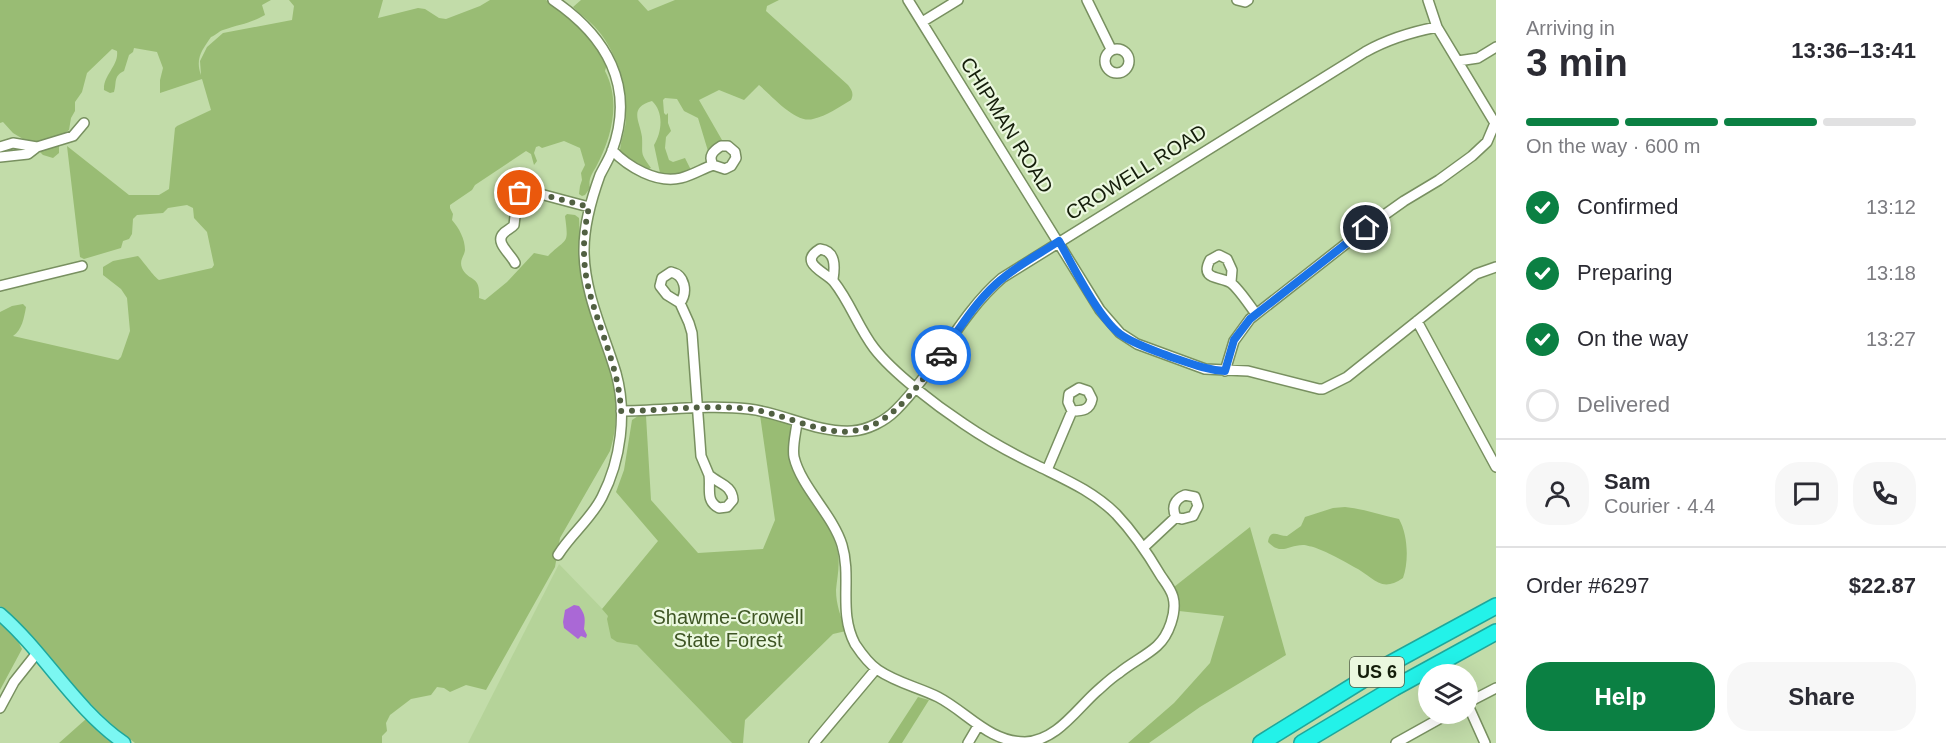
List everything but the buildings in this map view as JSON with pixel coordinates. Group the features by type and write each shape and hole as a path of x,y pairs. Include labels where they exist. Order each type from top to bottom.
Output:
{"highway":[{"name":"US 6","path":"1261,743 1372,674 1496,606"},
{"name":"US 6","path":"1302,743 1394,687 1496,632"}],"main road":[{"path":"0,614 94,718 124,743"}],"street":[{"path":"553,0 587,27 610,61 621,102 612,150 589,207 584,251 587,278 620,391 621,428 613,471 603,496 558,555"},
{"name":"CHIPMAN ROAD","path":"908,0 1100,310 1120,333 1137,344 1193,365 1215,370 1248,371 1323,389 1347,377 1476,274 1496,267"},
{"path":"922,22 958,0"},
{"path":"1087,0 1111,49"},
{"path":"1237,0 1245,2 1248,0"},
{"path":"1225,371 1234,340 1256,314 1366,228 1472,156 1487,142 1496,124 1437,27 1428,0"},
{"name":"CROWELL ROAD","path":"621,411 698,407 749,409 835,431 854,431 866,428 885,419 896,410 974,309 1002,278 1374,47 1409,33 1437,27"},
{"path":"1458,61 1478,58 1496,47"},
{"path":"0,157 28,154 37,147 73,136 84,123"},
{"path":"0,147 13,143 37,147"},
{"path":"612,150 634,167 660,178 680,178 713,165"},
{"path":"515,263 502,246 501,240 503,233 514,225 517,199 520,193 529,191 589,207"},
{"path":"0,286 82,266"},
{"path":"797,422 794,450 799,470 842,546 845,568 845,605 849,628 856,644 876,669 899,682 937,696 978,726 998,736 1026,742 1044,737 1065,723 1115,675 1162,640 1171,622 1173,597 1144,548 1127,526 1096,496 1006,450 964,424 916,387 875,350 833,279"},
{"path":"1231,282 1256,314"},
{"path":"680,303 692,333 701,456 709,475"},
{"path":"1417,321 1496,467"},
{"path":"1047,470 1072,411"},
{"path":"1144,548 1176,517"},
{"path":"0,708 14,682 37,653"},
{"path":"814,743 876,669"},
{"path":"1478,697 1496,688"},
{"path":"1396,743 1430,724"},
{"path":"1476,724 1485,743"},
{"path":"968,743 978,726"}],"shaded area":[{"path":"559,564 732,743 468,743"},
{"path":"574,605 579,606 584,615 586,638 581,636 578,639 564,628 565,610"}],"green space":[{"path":"0,0 271,0 262,5 265,15 211,37 199,59 201,75 200,61 207,47 223,33 292,20 294,6 289,0 383,0 378,18 418,8 446,19 490,0 546,0 586,30 607,64 605,71 613,94 613,107 606,144 591,177 590,188 585,195 579,194 581,173 585,165 580,148 564,141 542,148 536,147 534,153 537,161 534,165 531,154 526,151 475,185 472,190 450,205 452,220 464,242 462,268 478,285 479,298 485,300 507,282 534,253 548,256 563,243 567,232 565,216 567,214 579,218 581,259 587,295 614,385 616,402 616,418 610,451 560,538 555,567 486,690 466,685 450,692 437,687 431,695 411,699 390,715 386,723 387,731 382,736 382,743 135,743 81,694 34,640 0,606 0,312 12,306 23,304 26,307 21,327 13,336 118,360 130,331 127,298 121,289 103,275 103,267 113,261 138,256 159,280 212,268 214,265 207,232 194,218 193,208 187,205 168,208 163,213 137,215 133,219 132,234 129,239 123,241 121,248 84,259 80,257 67,146 129,195 159,195 169,189 175,128 211,110 202,79 160,93 163,68 157,52 134,48 124,71 117,77 114,92 110,93 104,90 104,85 116,61 117,51 112,49 87,73 82,92 75,102 75,111 69,130 59,137 59,153 53,158 43,155 33,145 13,133 3,122 0,123"},
{"path":"581,0 638,0 648,11 675,0 779,0 767,6 766,11 848,85 852,98 828,114 806,119 784,108 759,85 744,100 719,90 699,100 722,140 711,151 708,151 698,118 684,111 677,99 665,98 663,100 664,113 666,115 668,113 671,131 666,137 665,148 669,160 673,162 685,158 691,170 676,174 660,173 654,145 659,134 660,116 652,101 640,107 637,116 642,137 642,153 651,168 648,169 627,157 620,150 626,105 619,68 602,35 573,7"},
{"name":"Shawme-Crowell State Forest","path":"760,415 789,423 791,432 789,455 794,471 835,541 839,558 837,601 846,631 833,634 745,720 743,743 732,743 637,645 617,642 611,638 608,616 602,609 658,541 616,492 624,470 632,420 638,416 646,416 651,500 698,553 763,549 775,520"},
{"path":"1345,507 1399,519 1407,548 1403,578 1382,584 1340,559 1316,548 1298,545 1281,549 1268,542 1273,534 1287,536 1301,526 1305,517 1333,508"},
{"path":"1250,527 1286,655 1200,707 1149,743 1128,743 1174,703 1210,663 1224,616 1179,611 1174,587"},
{"path":"0,621 16,637 22,649 0,690"},
{"path":"918,697 929,700 902,743 888,743"},
{"path":"86,719 115,743 59,743"}],"way so far":[{"path":"520,193 529,191 589,207 584,251 587,278 620,391 621,411 698,407 749,409 835,431 854,431 878,423 896,410 941,355"}],"route":[{"path":"941,355 993,286 1059,241 1100,310 1108,322 1120,333 1137,344 1193,365 1225,371 1234,340 1250,319 1366,228"}]}
